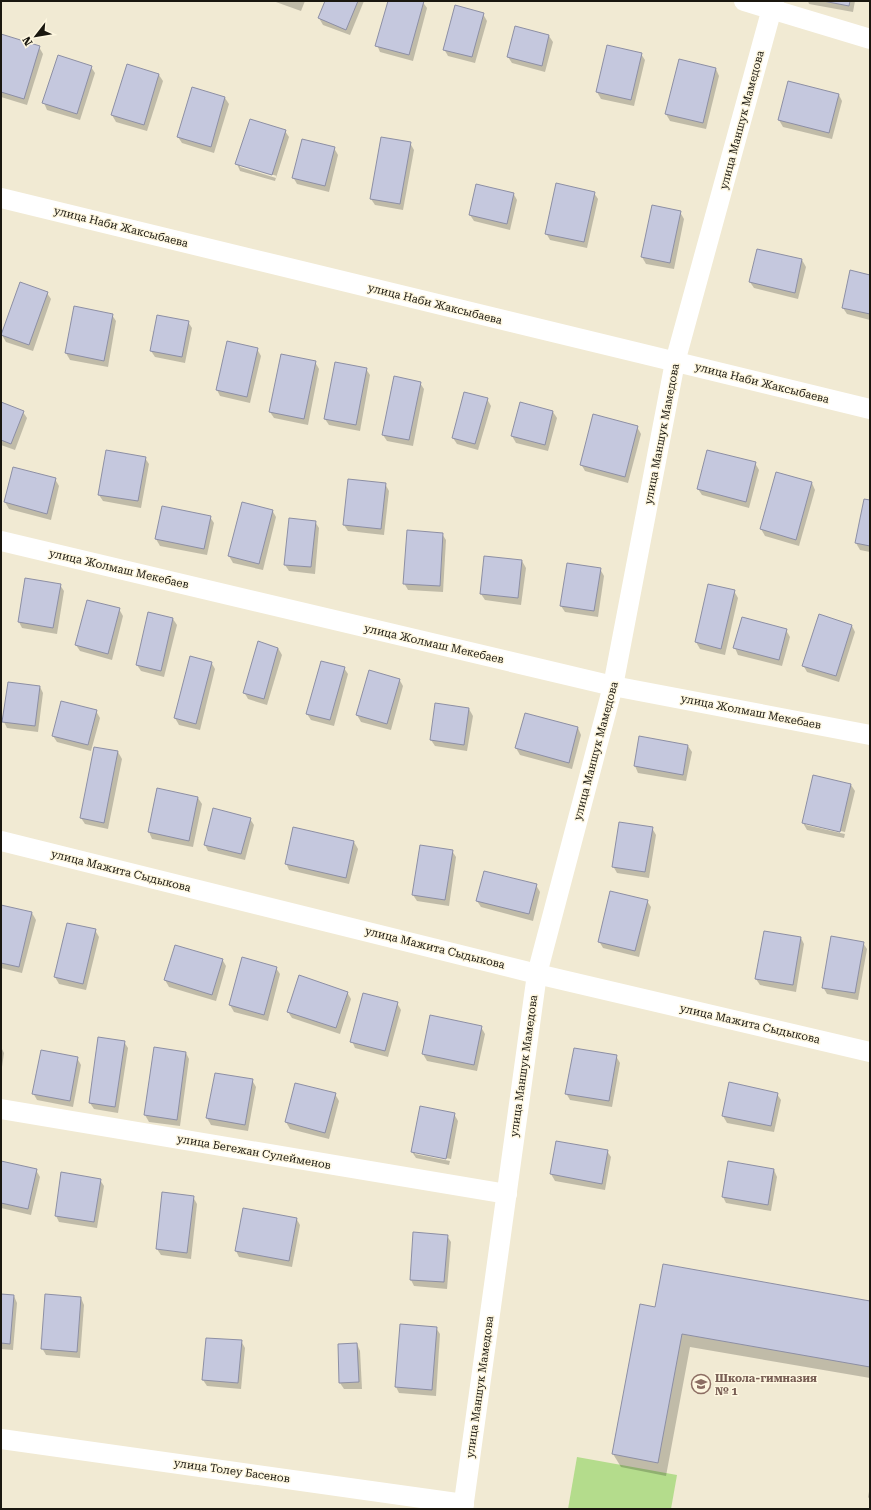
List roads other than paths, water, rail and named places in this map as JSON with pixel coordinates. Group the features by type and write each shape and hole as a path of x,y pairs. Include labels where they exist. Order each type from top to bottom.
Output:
{"street":[{"path":"744,1 773,5 870,39"},
{"name":"улица Маншук Мамедова","path":"463,1507 537,974 613,686 675,362 773,5"},
{"name":"улица Наби Жаксыбаева","path":"1,198 870,409"},
{"name":"улица Жолмаш Мекебаев","path":"1,540 613,686 870,735"},
{"name":"улица Мажита Сыдыкова","path":"1,841 537,974 870,1052"},
{"name":"улица Бегежан Сулейменов","path":"1,1109 507,1194"},
{"name":"улица Толеу Басенов","path":"1,1439 463,1507"}],"place":[{"name":"Школа-гимназия № 1","path":"701,1384"}]}
